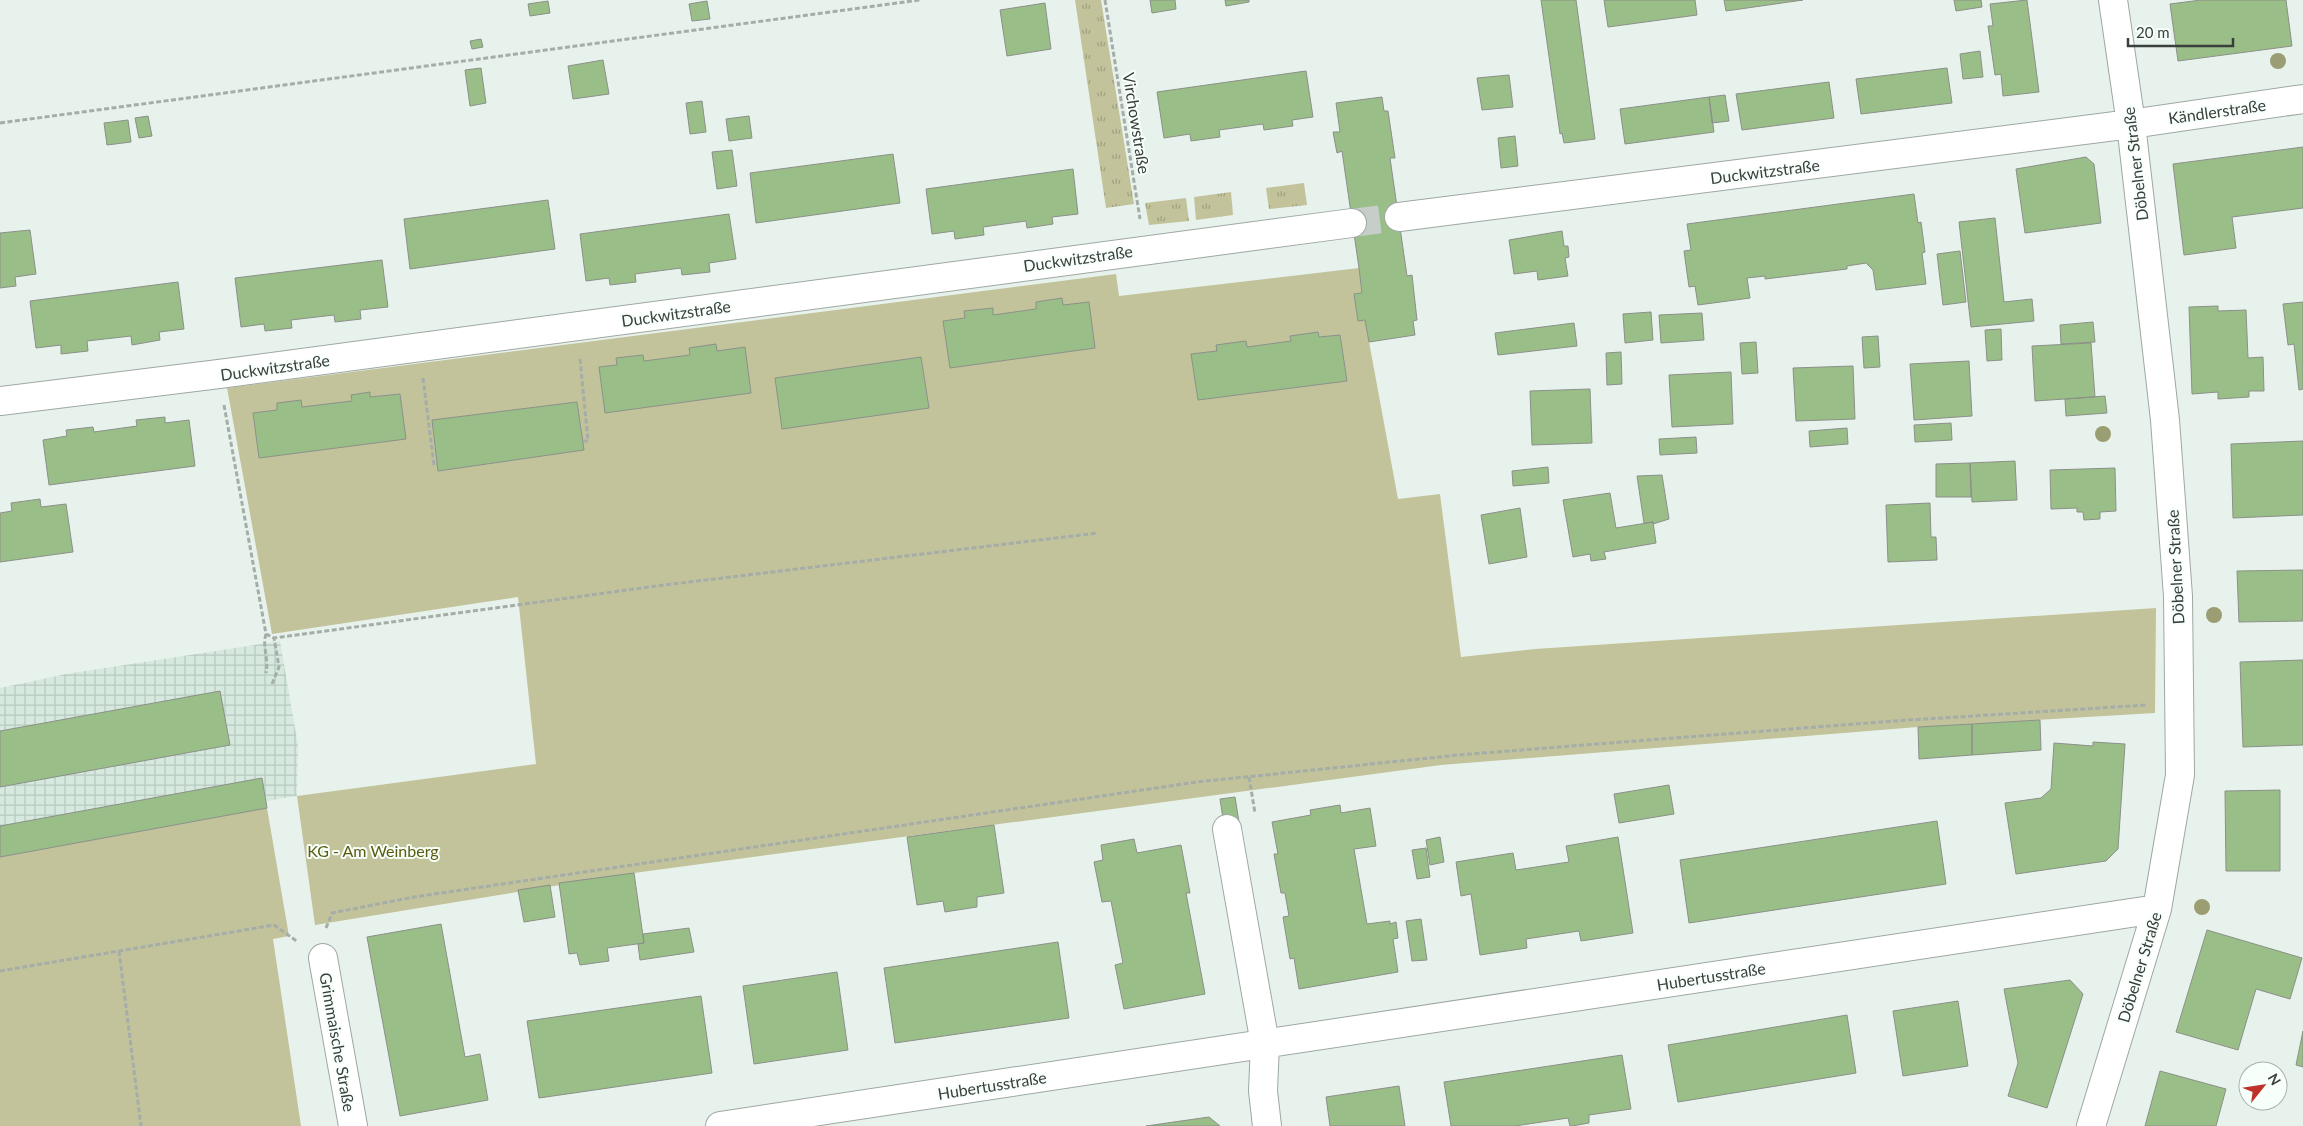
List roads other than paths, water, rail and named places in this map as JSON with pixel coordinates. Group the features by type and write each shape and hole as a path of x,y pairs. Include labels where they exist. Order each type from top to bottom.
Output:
{"street":[{"name":"Döbelner Straße","path":"2090,1126 2157,909 2180,775 2178,596 2165,420 2131,124 2113,0"},
{"name":"Kändlerstraße","path":"2131,124 2303,99"},
{"name":"Duckwitzstraße","path":"1399,217 2131,124"},
{"name":"Duckwitzstraße","path":"0,401 219,374 1145,249 1352,223"},
{"path":"1227,829 1265,1044 1263,1091 1266,1126"},
{"name":"Hubertusstraße","path":"720,1126 2157,909"},
{"name":"Grimmaische Straße","path":"314,953 353,1126"}],"tunnel":[{"path":"1352,223 1399,217"}],"park label":[{"name":"KG - Am Weinberg","path":"373,850"}]}
